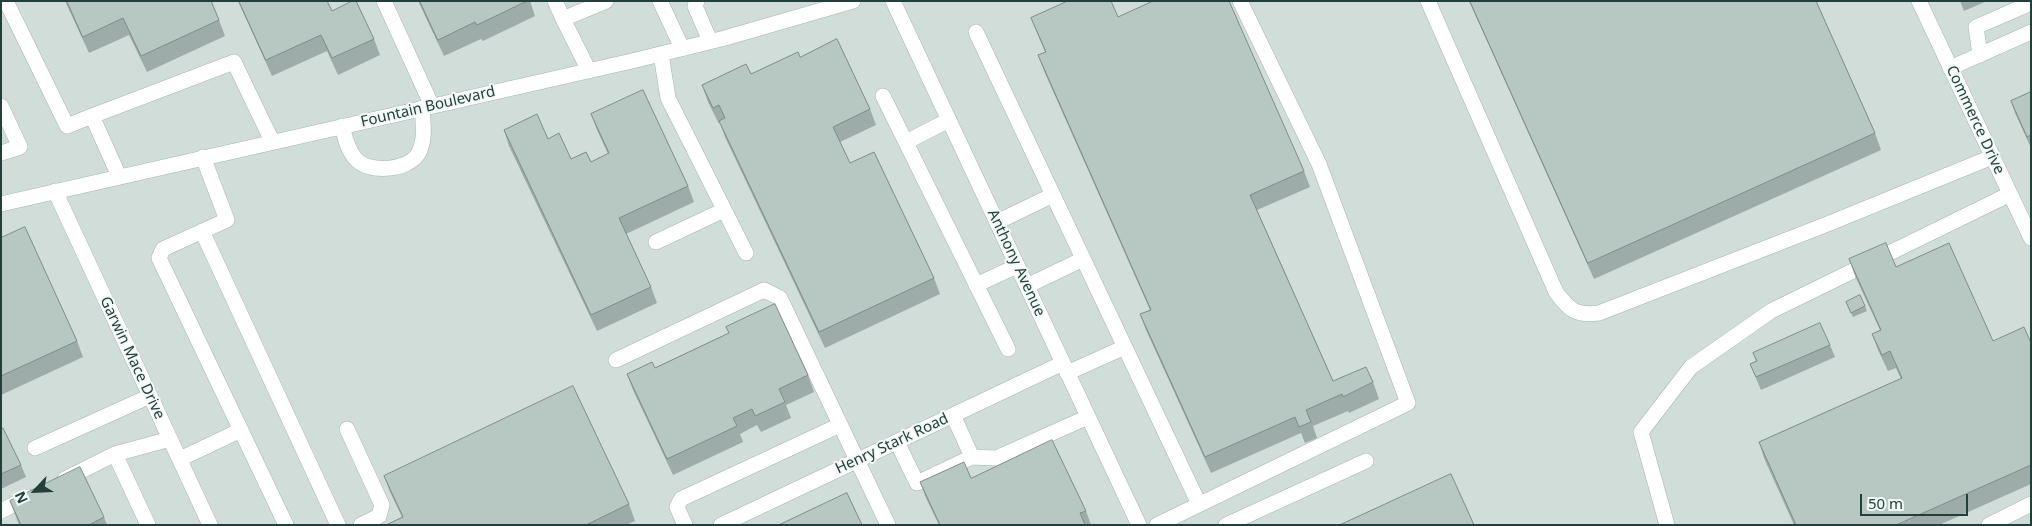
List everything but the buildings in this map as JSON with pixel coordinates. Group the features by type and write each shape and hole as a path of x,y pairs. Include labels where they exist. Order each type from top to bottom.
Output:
{"street":[{"path":"6,1 67,126 234,62 272,142"},
{"path":"342,126 347,144 355,160 366,166 383,169 405,164 417,155 423,138 427,107 384,1"},
{"path":"555,1 589,71"},
{"path":"564,19 606,1"},
{"path":"660,1 682,48"},
{"path":"697,1 695,6 710,42"},
{"name":"Fountain Boulevard","path":"1,204 661,54 853,1"},
{"name":"Anthony Avenue","path":"893,1 1139,525"},
{"path":"1157,525 1408,403 1319,164 1240,1"},
{"path":"1428,1 1556,292 1563,302 1574,311 1586,315 1599,313 1834,222 1992,157"},
{"name":"Commerce Drive","path":"1919,1 2031,238"},
{"path":"1980,54 1976,27 2031,2"},
{"path":"976,32 1200,504"},
{"path":"1950,68 2031,32"},
{"path":"661,54 668,98 746,253"},
{"path":"883,96 1008,349"},
{"path":"1,106 20,147 1,153"},
{"path":"92,116 118,176"},
{"path":"906,142 949,120"},
{"path":"203,157 227,220 162,249 160,258 286,525"},
{"name":"Garwin Mace Drive","path":"55,191 210,525"},
{"path":"997,222 1053,194"},
{"path":"1667,525 1641,432 1691,367 1772,311 2010,194"},
{"path":"656,242 724,210"},
{"path":"202,231 338,525"},
{"path":"1027,286 1084,259"},
{"path":"976,285 1017,266"},
{"path":"616,360 764,290 780,298 888,525"},
{"name":"Henry Stark Road","path":"721,525 953,415 1065,368 1125,347"},
{"path":"35,448 150,396"},
{"path":"953,415 972,457"},
{"path":"896,442 917,483 972,457 996,458 1088,417"},
{"path":"685,525 677,507 681,499 840,425"},
{"path":"347,429 382,506 379,516 361,525"},
{"path":"180,459 241,430"},
{"path":"1,511 114,454 170,439"},
{"path":"114,454 148,525"},
{"path":"1226,525 1366,461"},
{"path":"1989,525 2031,504"}],"shaded area":[{"path":"1,1 2031,1 2031,525 1,525"}]}
